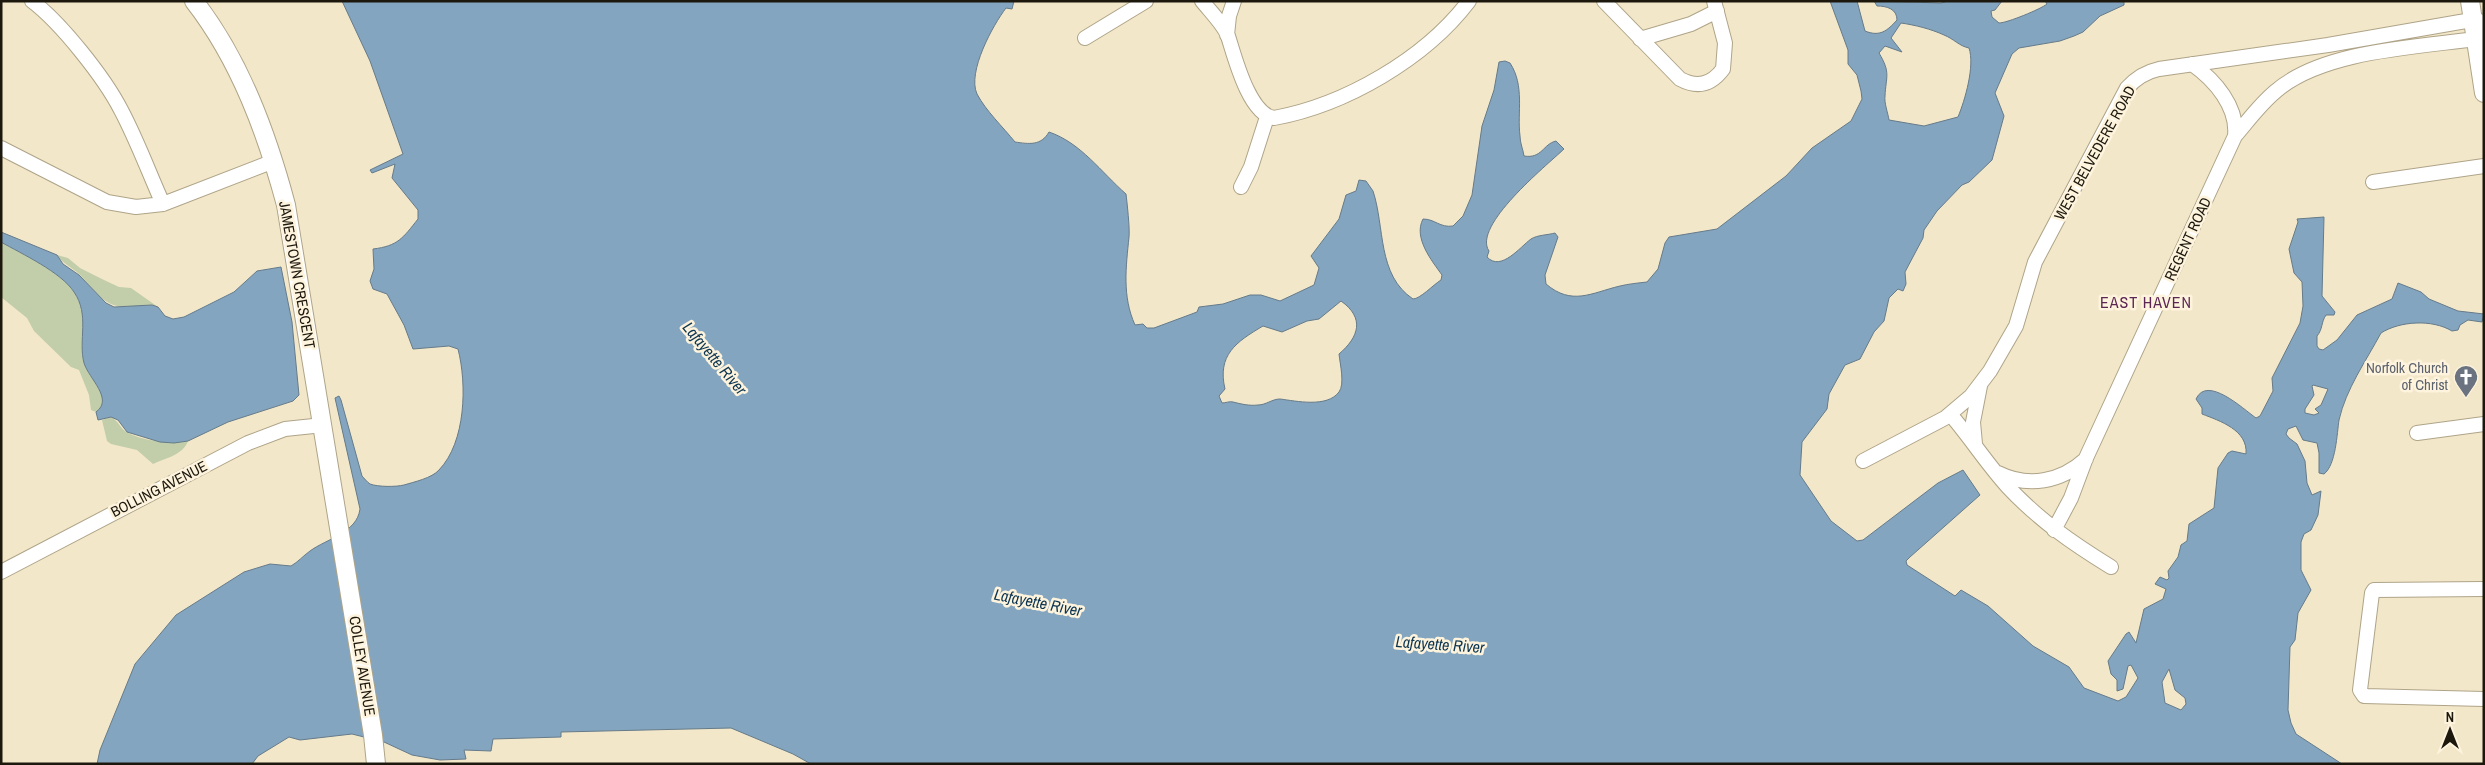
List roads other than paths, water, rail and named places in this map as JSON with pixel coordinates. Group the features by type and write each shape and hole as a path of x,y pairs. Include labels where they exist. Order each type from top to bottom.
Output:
{"main road":[{"name":"JAMESTOWN CRESCENT","path":"194,1 226,49 250,97 274,162 286,205 346,568"},
{"path":"2470,1 2478,21 2484,93"},
{"name":"COLLEY AVENUE","path":"346,568 376,764"}],"street":[{"path":"32,1 68,38 98,75 121,109 163,204"},
{"path":"1086,38 1146,1"},
{"path":"1202,1 1227,35"},
{"path":"1234,1 1229,16 1227,35 1233,58 1259,111 1267,117 1284,116 1323,104 1384,75 1448,26 1468,1"},
{"path":"1604,1 1640,39 1680,79 1695,85 1704,84 1718,76 1723,69 1725,43 1715,6 1691,24 1640,39"},
{"name":"WEST BELVEDERE ROAD","path":"1863,461 1950,414 1981,383 2016,326 2035,262 2127,88 2134,80 2150,71 2478,21"},
{"path":"2235,136 2275,91 2290,80 2313,68 2366,55 2480,37"},
{"path":"2300,49 2313,68"},
{"path":"2192,64 2210,79 2229,106 2235,117 2235,136"},
{"path":"1241,187 1251,167 1267,117"},
{"name":"REGENT ROAD","path":"2054,530 2071,498 2086,458 2235,136"},
{"path":"1,148 107,202 136,207 163,204 274,162"},
{"path":"2373,182 2484,166"},
{"name":"WEST BELVEDERE ROAD","path":"1976,446 1973,422 1981,383"},
{"path":"1950,414 1995,471 2023,502 2054,530 2111,568"},
{"path":"2417,434 2484,424"},
{"name":"BOLLING AVENUE","path":"1,572 248,443 285,429 323,425"},
{"path":"1995,471 2020,481 2050,480 2063,476 2086,458"},
{"path":"2484,589 2378,588 2372,593 2361,693 2364,696 2484,698"}],"water":[{"name":"Lafayette River","path":"342,1 1014,1 1012,9 1006,8 988,37 983,49 975,74 977,94 990,113 1015,142 1038,142 1046,137 1049,132 1060,137 1081,151 1126,194 1129,233 1126,270 1128,303 1135,325 1143,324 1147,328 1154,328 1197,312 1199,307 1223,304 1250,295 1261,295 1280,301 1314,285 1319,268 1311,256 1339,219 1346,195 1356,191 1359,180 1366,181 1373,191 1384,250 1393,277 1401,289 1413,299 1423,294 1441,280 1442,275 1433,263 1422,241 1420,234 1423,219 1445,226 1453,226 1463,216 1472,195 1482,126 1494,90 1499,62 1505,61 1510,63 1515,72 1520,99 1520,139 1524,156 1535,155 1556,141 1564,149 1513,197 1501,212 1491,227 1487,240 1489,251 1487,257 1492,261 1504,260 1531,239 1555,233 1558,237 1545,275 1546,284 1564,295 1582,296 1623,285 1647,282 1658,269 1665,243 1669,237 1717,229 1786,176 1812,148 1851,121 1862,99 1861,91 1857,75 1848,64 1848,50 1830,1 1857,1 1865,31 1879,33 1890,27 1897,20 1897,16 1888,8 1877,6 1874,1 1941,3 1948,1 2002,1 1995,10 1991,11 1992,17 1999,23 2038,9 2047,4 2045,1 2124,1 2124,5 2100,16 2083,32 2060,41 2019,48 2012,54 1995,93 2004,116 1992,160 1969,182 1962,185 1937,211 1924,230 1923,238 1905,272 1906,284 1903,291 1898,289 1889,298 1884,321 1874,332 1860,359 1845,365 1829,394 1827,409 1802,442 1800,475 1831,521 1857,541 1863,540 1938,483 1963,470 1980,495 1910,557 1906,561 1907,565 1955,596 1961,590 1988,606 2033,646 2069,667 2084,688 2118,701 2126,697 2138,678 2131,665 2128,666 2123,689 2117,691 2117,680 2111,674 2108,661 2129,632 2136,643 2144,609 2163,599 2166,589 2155,584 2160,577 2167,580 2169,578 2168,571 2178,557 2181,545 2187,541 2189,524 2214,508 2218,468 2228,453 2232,451 2246,454 2245,446 2238,433 2224,423 2202,414 2202,408 2196,399 2201,393 2208,390 2216,392 2234,401 2256,418 2260,416 2273,391 2272,378 2300,323 2303,306 2302,282 2294,273 2289,249 2298,222 2297,219 2324,217 2322,296 2335,312 2334,315 2326,315 2324,318 2317,336 2317,346 2319,349 2323,350 2337,340 2357,315 2392,299 2398,283 2421,292 2429,299 2458,311 2484,314 2482,322 2468,320 2460,325 2458,330 2452,331 2426,323 2416,323 2397,326 2381,333 2346,397 2339,420 2337,440 2331,464 2324,474 2319,473 2317,443 2303,440 2296,426 2288,429 2286,434 2297,444 2305,461 2307,483 2312,495 2321,491 2318,515 2311,530 2304,534 2301,542 2301,570 2311,590 2298,613 2295,640 2290,647 2288,710 2296,734 2342,764 811,764 793,754 731,728 561,732 561,737 493,739 491,751 464,750 466,759 440,760 412,755 384,742 352,734 300,740 289,737 258,756 252,764 97,764 100,750 135,664 176,615 244,572 270,564 291,566 310,551 347,530 358,517 360,509 335,398 339,396 341,400 362,476 370,484 401,486 436,473 448,458 455,444 462,412 463,395 463,379 458,349 449,346 413,349 404,325 387,294 373,289 370,281 374,269 373,249 388,246 399,240 418,219 418,210 392,178 395,164 372,173 370,170 403,154 370,61","holes":["1901,23 1934,31 1969,48 1971,55 1970,73 1964,102 1958,117 1924,126 1889,120 1885,99 1886,70 1879,53 1885,46 1902,52 1891,38","1341,301 1349,307 1356,321 1355,334 1346,348 1339,354 1342,384 1339,392 1334,397 1319,402 1280,399 1255,405 1232,402 1222,403 1219,396 1225,389 1223,377 1226,358 1237,344 1263,326 1282,332 1307,321 1319,319","2312,386 2328,389 2321,405 2315,409 2319,413 2314,415 2305,413 2305,409 2314,395","2169,669 2175,690 2185,698 2186,704 2181,710 2165,703 2162,682"]},
{"path":"1,232 57,255 63,264 79,275 106,303 114,307 152,305 158,307 165,316 173,319 184,317 234,292 257,271 281,267 292,322 299,395 293,401 228,422 188,441 174,443 160,442 127,432 118,420 111,417 98,420 96,412 101,407 102,401 99,389 84,363 82,345 83,319 79,301 74,292 60,277 1,242"}],"place":[{"name":"Norfolk Church of Christ","path":"2466,398"}],"district":[{"name":"EAST HAVEN","path":"2146,302"}]}
